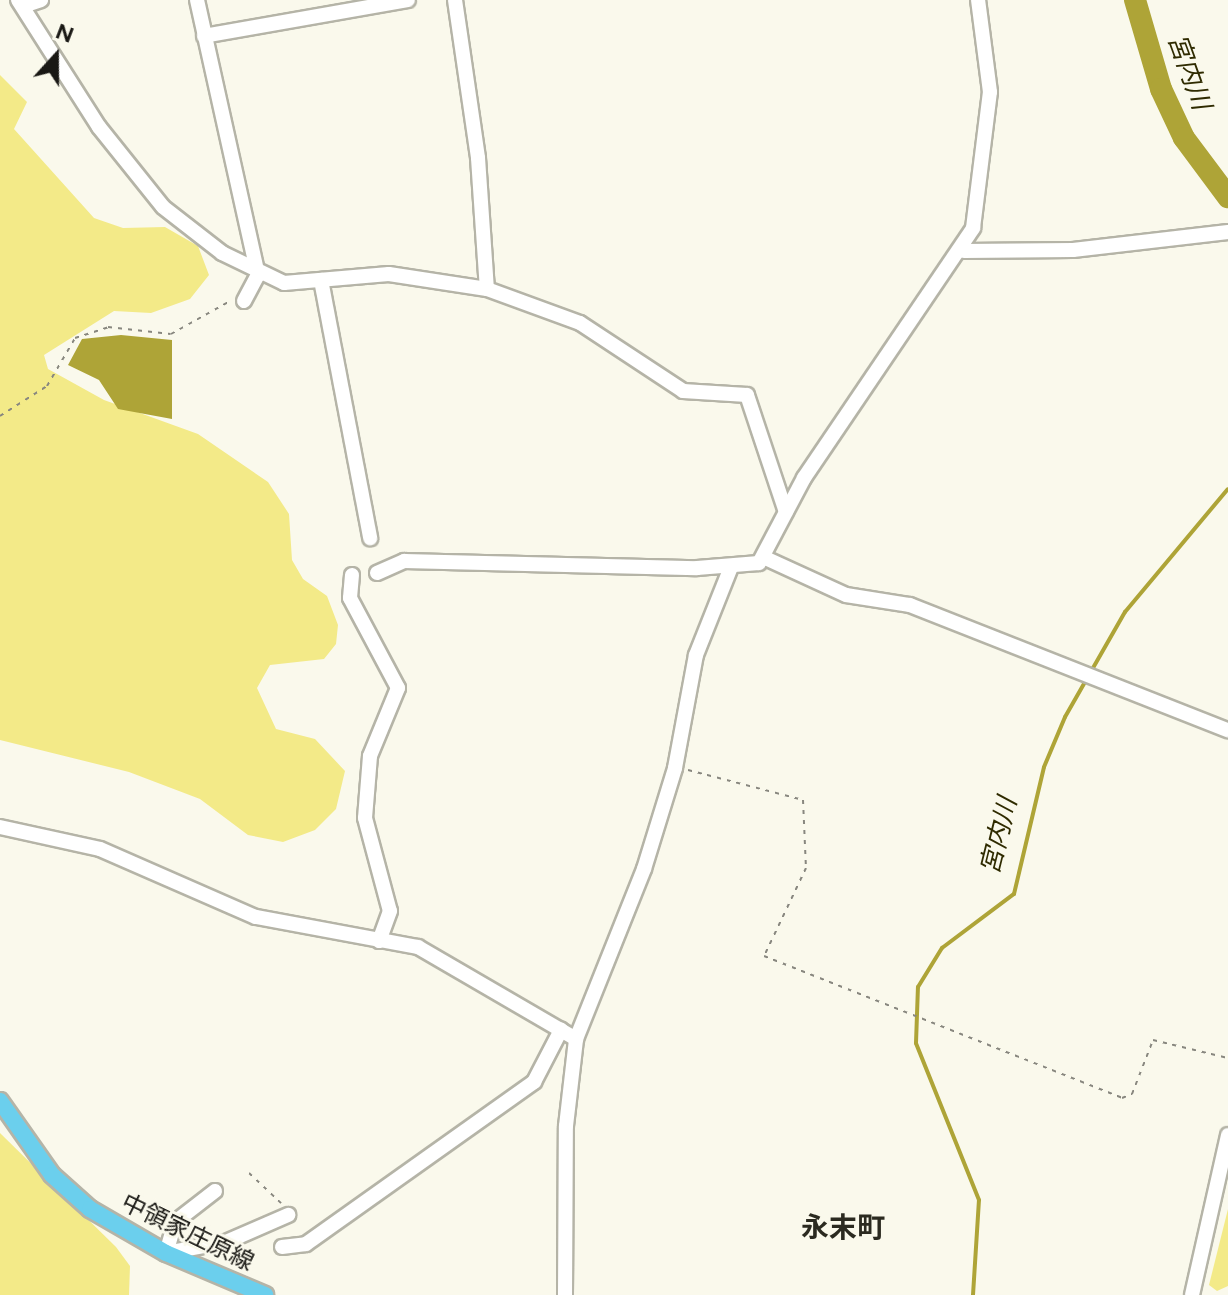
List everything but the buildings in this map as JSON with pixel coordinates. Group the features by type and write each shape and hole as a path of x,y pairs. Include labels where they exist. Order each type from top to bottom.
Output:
{"main road":[{"name":"中領家庄原線","path":"0,1101 70,1193 166,1253 265,1295"}],"street":[{"path":"41,0 20,3 99,127 163,207 258,275 284,283 389,274 487,289 580,323 683,391 747,395 786,512"},
{"path":"197,0 258,275 245,296"},
{"path":"204,36 408,0"},
{"path":"455,0 478,158 487,289"},
{"path":"763,557 786,512 964,251 989,129 978,0"},
{"path":"964,251 1073,250 1228,232"},
{"path":"321,280 370,538"},
{"path":"377,573 404,561 731,567 763,557 846,595 910,605 1228,730"},
{"path":"565,1295 566,1126 576,1039 644,869 675,768 696,655 731,567"},
{"path":"352,575 350,598 398,688 370,756 365,818 390,911 379,941"},
{"path":"0,827 100,849 256,917 418,947 576,1039"},
{"path":"282,1247 306,1244 534,1082 561,1030"},
{"path":"1192,1295 1228,1135"},
{"path":"215,1191 175,1222 166,1253 226,1242 288,1215"}],"path":[{"path":"0,416 47,386 75,338 108,327 171,334 245,296"},
{"path":"675,768 803,800 806,868 764,956 1122,1098 1132,1094 1153,1040 1228,1058"}],"shaded area":[{"path":"0,75 27,102 14,129 94,218 123,228 165,227 198,246 209,275 190,299 151,313 114,311 44,355 48,369 104,400 198,434 268,482 289,514 292,560 303,579 327,596 338,625 336,644 324,659 270,665 257,688 276,729 315,739 345,771 336,809 315,830 283,842 248,835 200,799 129,772 0,740"},
{"path":"121,335 172,340 172,419 118,409 99,380 68,365 82,339"},
{"path":"0,1133 116,1247 130,1266 129,1295 0,1295"},
{"path":"1228,1209 1228,1286 1217,1291 1209,1285"}],"waterway":[{"name":"宮内川","path":"1135,0 1161,89 1184,138 1228,197"},
{"name":"宮内川","path":"973,1295 979,1200 916,1043 918,987 942,948 1014,894 1044,767 1065,717 1125,612 1228,489"}],"district":[{"name":"永末町","path":"843,1227"}]}
